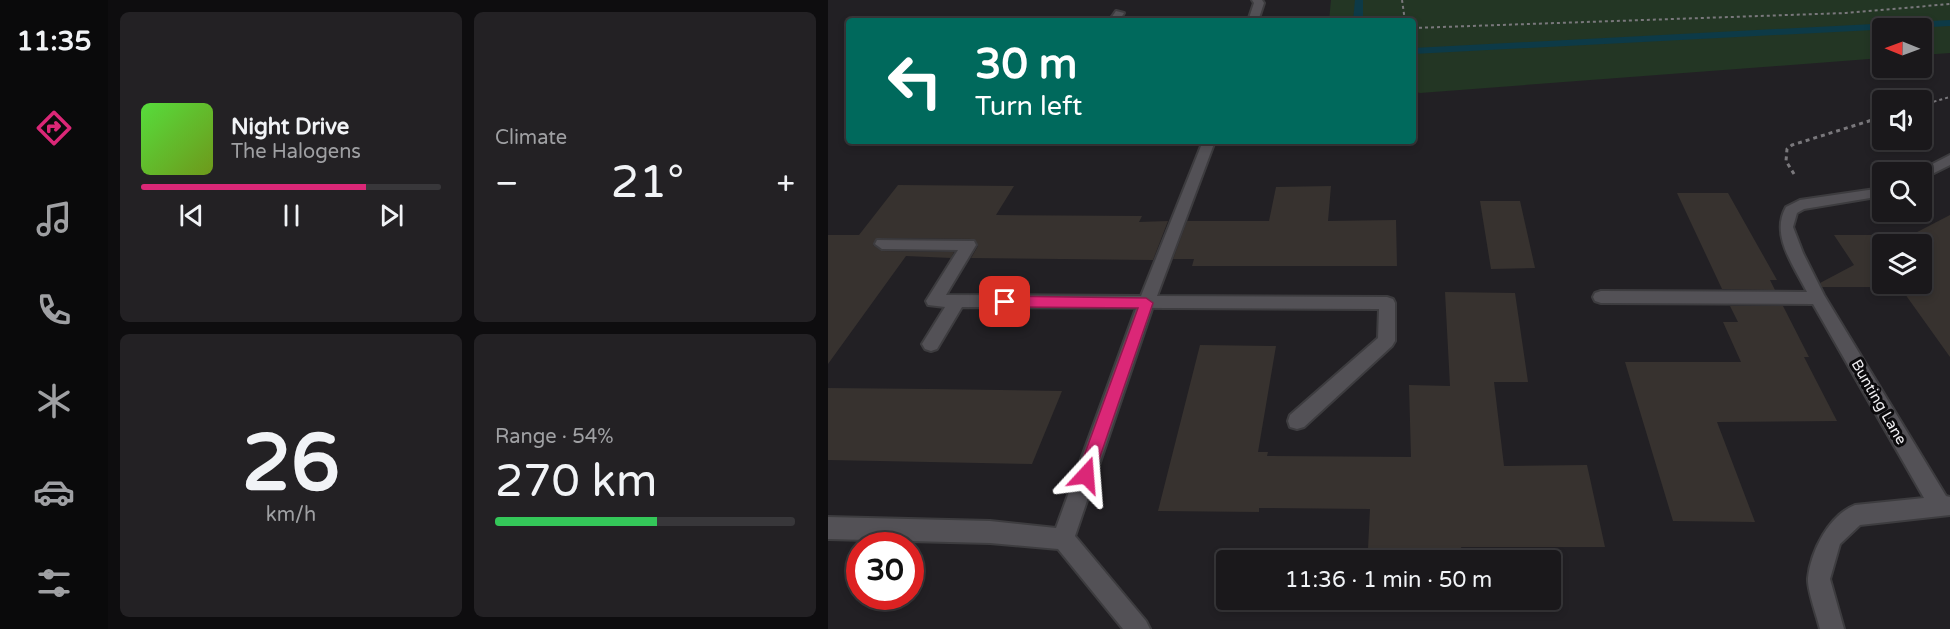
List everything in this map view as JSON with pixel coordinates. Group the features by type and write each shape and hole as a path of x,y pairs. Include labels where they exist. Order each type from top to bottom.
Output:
{"street":[{"path":"1254,18 1259,3 1257,0"},
{"path":"1063,539 1146,303 1208,144"},
{"path":"1932,169 1950,159"},
{"name":"Bunting Lane","path":"1872,194 1800,205 1791,210 1786,227 1795,253 1818,298 1945,506"},
{"path":"882,244 969,245 934,301 1388,303 1386,341 1297,421"},
{"path":"1601,297 1818,298"},
{"path":"931,344 957,301"},
{"path":"1832,629 1819,579 1831,537 1855,515 1945,506"},
{"path":"828,528 990,532 1063,539 1138,629"}],"path":[{"path":"1402,0 1405,18"},
{"path":"1416,28 1846,13 1950,4"},
{"path":"1932,102 1950,97"},
{"path":"1819,202 1792,171 1786,160 1787,149 1792,145 1872,120"}],"green space":[{"path":"1331,0 1950,0 1950,53 1932,54 1932,18 1872,18 1872,59 1420,93 1416,92 1416,18 1329,18"}],"building":[{"path":"898,185 1014,186 996,215 1142,216 1139,222 1168,221 1153,260 971,258 978,246 974,239 877,238 873,245 882,251 954,252 951,258 906,256 828,364 828,235 859,235"},
{"path":"1331,186 1328,221 1396,220 1397,266 1192,266 1194,259 1173,259 1187,221 1269,221 1276,187"},
{"path":"1677,193 1728,193 1777,280 1770,280 1775,290 1722,289"},
{"path":"1480,201 1520,201 1535,268 1491,269"},
{"path":"1950,215 1950,357 1905,294 1932,294 1932,234 1913,234"},
{"path":"1834,235 1872,235 1872,287 1822,287 1820,283 1854,265"},
{"path":"1445,292 1515,293 1528,382 1494,382 1504,466 1587,465 1605,547 1368,549 1370,509 1259,508 1259,512 1158,511 1200,345 1276,346 1258,452 1268,452 1267,456 1411,457 1409,385 1450,386"},
{"path":"1730,306 1783,306 1809,357 1804,357 1837,421 1717,422 1755,522 1673,521 1625,362 1741,362 1723,322 1738,322"},
{"path":"828,388 1062,391 1032,464 828,460"}],"waterway":[{"path":"1358,18 1359,0"},
{"path":"1416,51 1950,23"}],"route":[{"path":"1005,302 1146,303 1086,475"}]}
